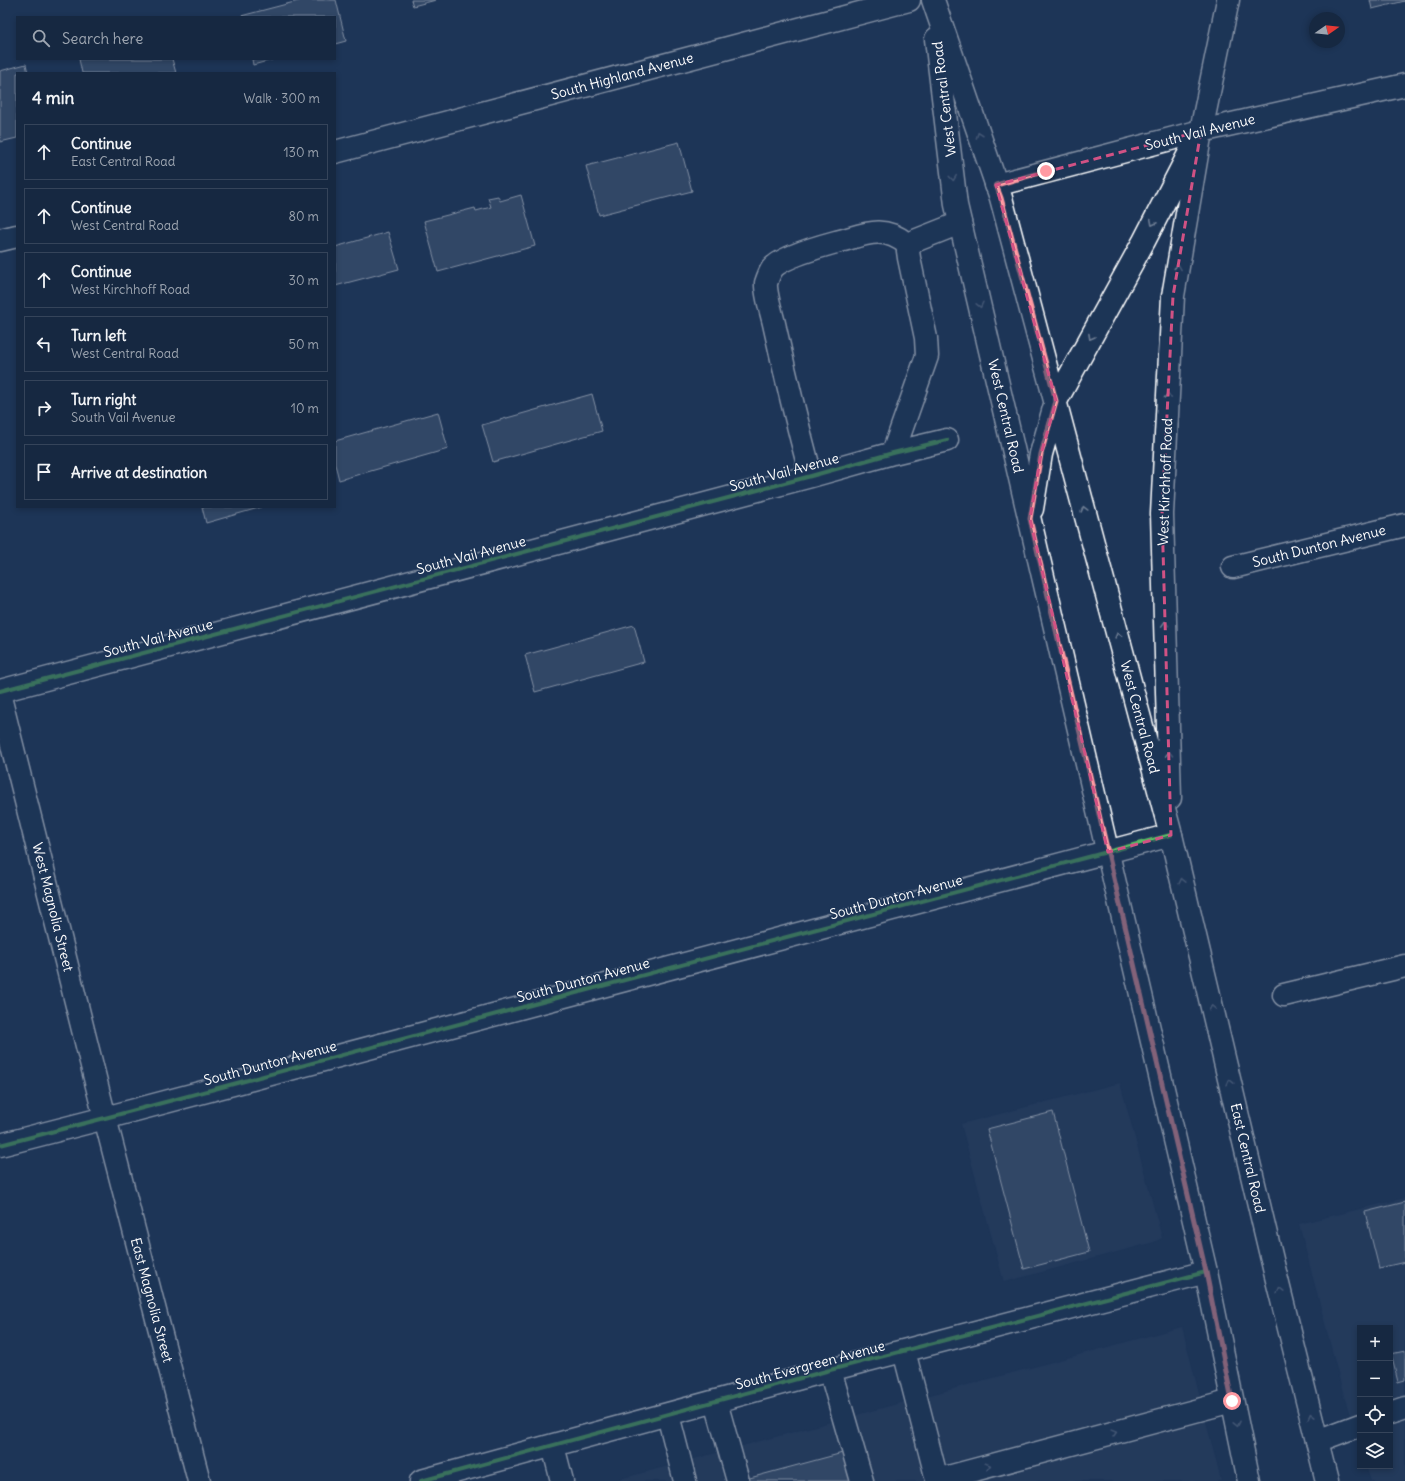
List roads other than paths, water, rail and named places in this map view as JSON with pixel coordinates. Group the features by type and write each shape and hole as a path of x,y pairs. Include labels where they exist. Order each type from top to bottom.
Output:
{"street":[{"name":"South Highland Avenue","path":"336,152 909,0"},
{"name":"West Central Road","path":"932,0 1001,198 1171,835"},
{"name":"West Central Road","path":"932,0 956,205 1108,852"},
{"name":"West Kirchhoff Road","path":"1171,835 1162,514 1173,296 1200,131 1228,0"},
{"name":"South Vail Avenue","path":"996,185 1200,131 1405,85"},
{"name":"West Kirchhoff Road","path":"1030,519 1041,454 1056,401 1144,241 1200,131"},
{"path":"907,244 960,223"},
{"path":"811,476 786,379 766,283 772,270 780,262 820,247 875,232 889,233 900,238 907,244 908,258 926,338 927,356 893,453"},
{"path":"0,240 16,236"},
{"name":"South Vail Avenue","path":"0,691 893,453 947,440"},
{"name":"South Dunton Avenue","path":"1234,567 1405,524"},
{"name":"West Magnolia Street","path":"0,697 105,1118"},
{"name":"South Dunton Avenue","path":"0,1145 1171,835"},
{"name":"East Central Road","path":"1171,835 1274,1268 1327,1481"},
{"path":"1108,852 1206,1272 1249,1481"},
{"path":"1284,995 1405,966"},
{"name":"East Magnolia Street","path":"105,1118 199,1481"},
{"name":"South Evergreen Avenue","path":"421,1481 904,1350 1206,1272"},
{"path":"904,1350 937,1480 1232,1401"},
{"path":"830,1370 862,1481"},
{"path":"716,1402 738,1481"},
{"path":"1393,1412 1405,1408"},
{"path":"668,1415 685,1481"},
{"path":"1317,1441 1357,1426"},
{"path":"553,1446 562,1481"}]}
